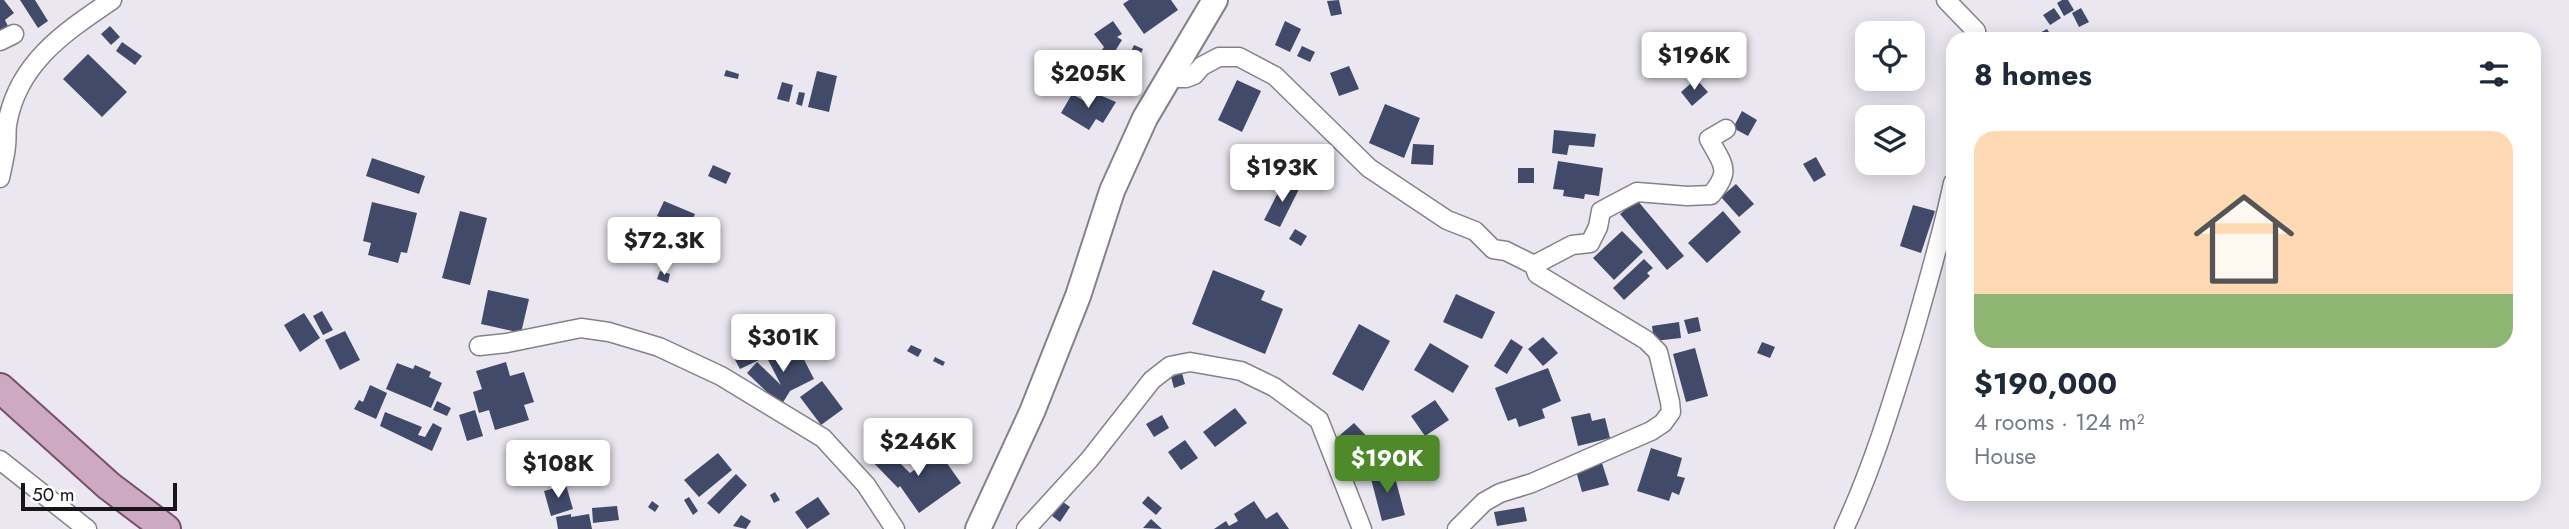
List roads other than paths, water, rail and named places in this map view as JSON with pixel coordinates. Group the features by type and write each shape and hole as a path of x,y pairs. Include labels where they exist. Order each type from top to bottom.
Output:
{"main road":[{"path":"978,529 1032,412 1078,296 1112,191 1145,118 1215,0"},
{"path":"0,388 109,486 166,529"}],"street":[{"path":"0,178 7,125 14,101 30,68 50,44 112,0"},
{"path":"1946,0 1976,32"},
{"path":"1168,78 1194,75 1202,66 1219,57 1239,57 1275,76 1369,168 1447,220 1475,231 1493,249 1506,251 1534,265 1537,274 1654,347 1661,363 1671,412 1663,424 1532,484 1500,493 1484,502 1457,529"},
{"path":"1534,265 1572,245 1590,243 1598,227 1601,211 1637,192 1711,195 1723,181 1724,167 1709,139 1726,129"},
{"path":"1844,529 1882,438 1946,216"},
{"path":"478,346 581,328 609,332 659,347 720,376 823,438 866,485 895,529"},
{"path":"1026,529 1089,460 1152,380 1170,366 1190,362 1241,371 1273,387 1319,420 1362,529"},
{"path":"0,460 86,529"}]}
